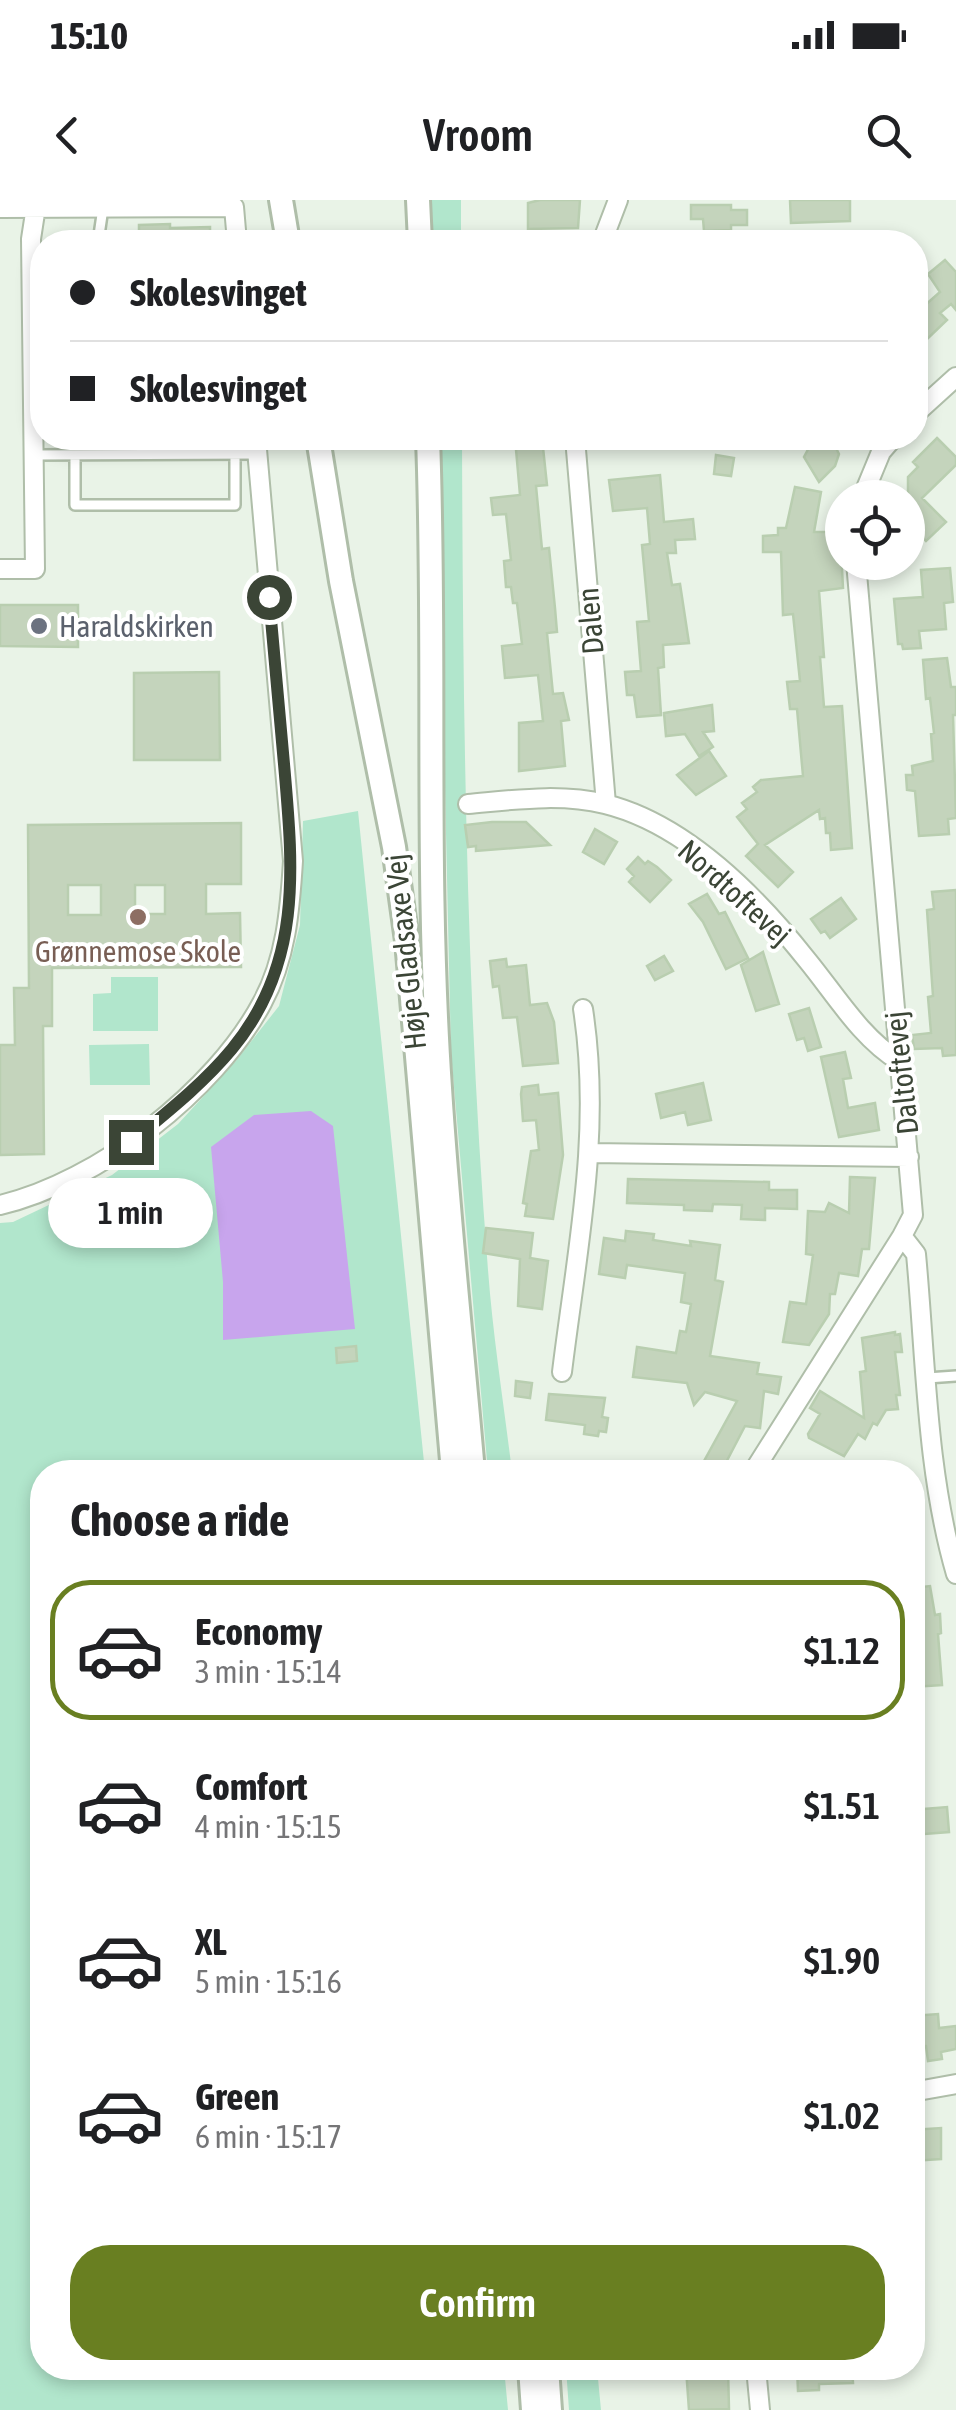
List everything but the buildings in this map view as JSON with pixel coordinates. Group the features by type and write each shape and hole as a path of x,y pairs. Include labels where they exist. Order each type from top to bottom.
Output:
{"street":[{"path":"418,200 419,230"},
{"path":"607,230 618,200"},
{"path":"32,230 34,202"},
{"path":"0,208 34,202 234,206 236,230"},
{"path":"928,402 956,377"},
{"path":"0,570 34,569 33,450"},
{"path":"0,1205 74,1178 131,1142 188,1094 233,1048 263,1002 278,964 290,914 293,861 256,450"},
{"name":"Høje Gladsaxe Vej","path":"320,450 341,580 394,847 407,941 452,1460"},
{"name":"Høje Gladsaxe Vej","path":"428,450 433,568 430,793 440,1087 472,1460"},
{"name":"Dalen","path":"576,450 606,804"},
{"path":"869,480 883,450"},
{"name":"Daltoftevej","path":"858,580 913,1215 902,1236"},
{"name":"Nordtoftevej","path":"468,804 536,798 606,804 659,826 750,897 792,941 879,1049 899,1060"},
{"path":"562,1372 590,1153 591,1072 583,1009"},
{"path":"590,1153 909,1158"},
{"path":"761,1460 902,1236 916,1254 937,1486 944,1534 956,1574"},
{"path":"925,2090 956,2084"},
{"path":"531,2380 534,2410"},
{"path":"548,2380 550,2410"},
{"path":"757,2380 760,2410"}],"lane":[{"path":"100,230 103,204"},
{"path":"33,455 235,454 246,450"},
{"path":"75,455 75,506 235,505 235,454"},
{"path":"927,1378 956,1376"}],"green space":[{"path":"431,200 461,200 461,230 432,230"},
{"path":"437,450 462,450 470,958 490,1295 511,1460 487,1460 451,1053"},
{"path":"358,811 424,1460 30,1460 30,2380 505,2380 508,2410 0,2410 0,1223 13,1222 112,1175 178,1124 279,1006 300,925 303,821"},
{"path":"111,977 158,977 158,1031 93,1031 93,994 111,993"},
{"path":"149,1044 150,1085 90,1085 89,1045"},
{"path":"567,2380 598,2380 601,2410 569,2410"}],"shaded area":[{"path":"311,1111 333,1126 355,1329 223,1340 223,1282 211,1147 254,1115"}],"place":[{"name":"Haraldskirken","path":"39,626"},
{"name":"Grønnemose Skole","path":"138,917"}],"route":[{"path":"131,1142 188,1094 233,1048 263,1002 278,964 290,914 293,861 269,597"}]}
